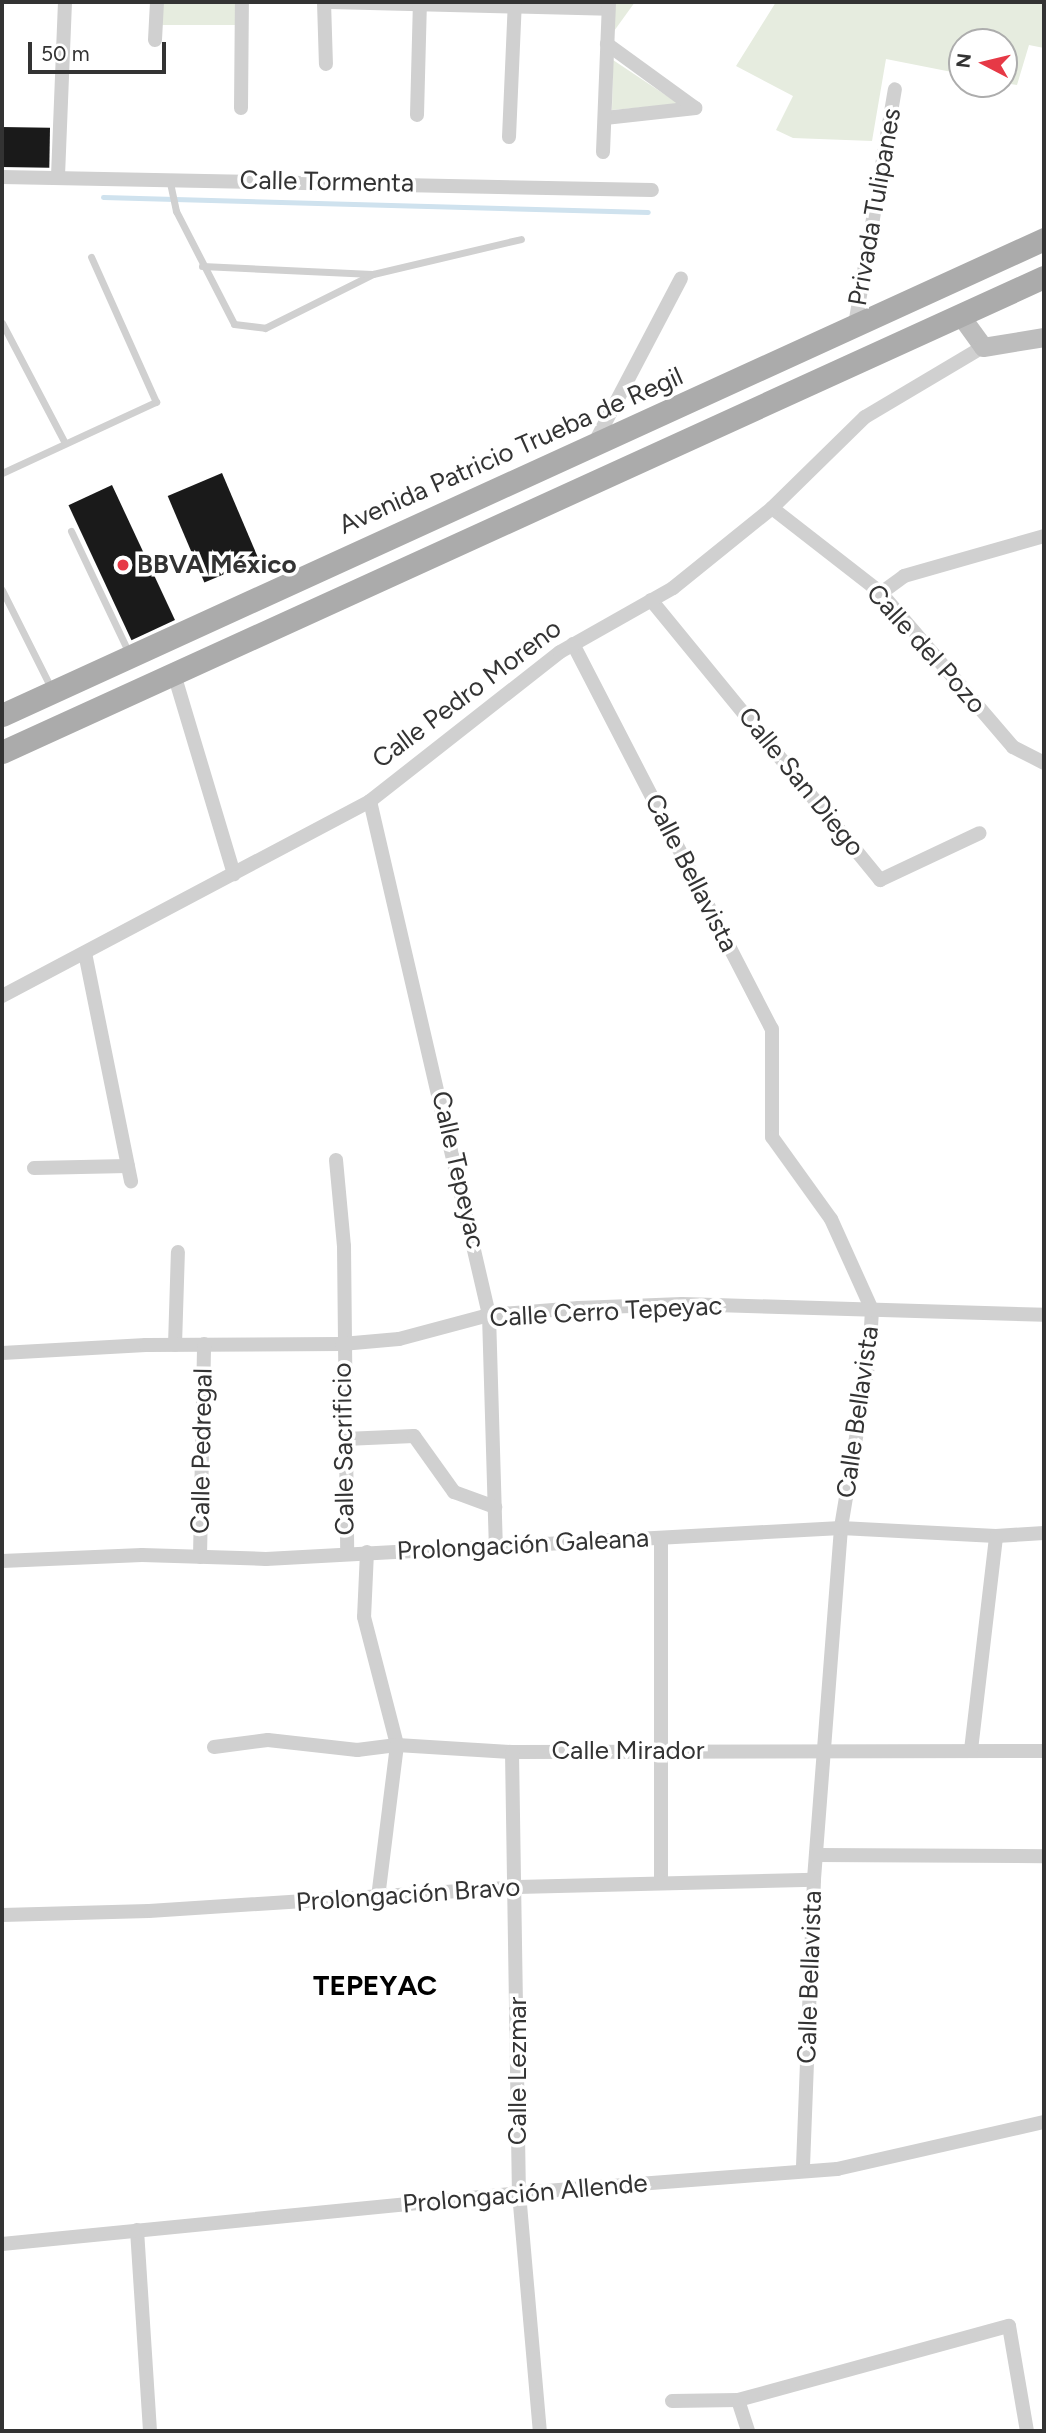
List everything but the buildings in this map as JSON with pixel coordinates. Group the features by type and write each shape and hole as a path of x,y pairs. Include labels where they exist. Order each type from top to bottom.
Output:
{"main road":[{"name":"Avenida Patricio Trueba de Regil","path":"2,715 1044,239"},
{"path":"2,752 1044,277"}],"street":[{"path":"58,176 65,2"},
{"path":"155,40 157,2"},
{"path":"241,108 242,2"},
{"path":"324,2 326,64"},
{"path":"330,2 609,5 603,152"},
{"path":"417,115 420,4"},
{"path":"509,137 515,5"},
{"path":"605,118 695,108 607,44"},
{"name":"Privada Tulipanes","path":"855,325 895,89"},
{"name":"Calle Tormenta","path":"2,177 169,178 652,190"},
{"path":"594,444 681,278"},
{"path":"960,316 983,347"},
{"name":"Calle Pedro Moreno","path":"2,996 370,801 573,643 651,600 772,508 866,417 983,347 1044,337"},
{"name":"Calle del Pozo","path":"772,508 881,593 1013,747 1044,763"},
{"path":"881,593 904,576 1044,536"},
{"name":"Calle San Diego","path":"651,600 880,880 980,833"},
{"name":"Calle Bellavista","path":"573,643 772,1029 772,1138 831,1219 872,1310 869,1360 841,1528 814,1880 803,2171"},
{"path":"174,674 234,874"},
{"name":"Calle Tepeyac","path":"370,801 489,1315 496,1546"},
{"path":"85,953 131,1181"},
{"name":"Calle Sacrificio","path":"336,1160 344,1245 342,1345 347,1554"},
{"path":"34,1168 128,1166"},
{"path":"175,1345 178,1252"},
{"name":"Calle Cerro Tepeyac","path":"2,1353 204,1344 342,1345 399,1339 489,1315 682,1304 1044,1315"},
{"name":"Calle Pedregal","path":"200,1557 204,1344"},
{"path":"345,1439 414,1436 432,1467 454,1492 495,1507"},
{"name":"Prolongación Galeana","path":"2,1561 200,1557 266,1559 841,1528 996,1536 1044,1533"},
{"path":"971,1750 996,1536"},
{"path":"661,1538 658,1751 661,1883"},
{"name":"Calle Sacrificio","path":"367,1552 364,1617 397,1745 378,1896"},
{"name":"Calle Mirador","path":"214,1747 268,1740 357,1750 397,1745 512,1752 1044,1751"},
{"name":"Calle Lezmar","path":"512,1752 517,1887 519,2193 540,2431"},
{"path":"816,1855 1044,1856"},
{"name":"Prolongación Bravo","path":"2,1915 517,1887 814,1880"},
{"name":"Prolongación Allende","path":"2,2244 519,2193 837,2169 1044,2122"},
{"path":"137,2230 150,2431"},
{"path":"671,2401 738,2399 1009,2326 1027,2431"},
{"path":"738,2399 748,2431"}],"lane":[{"path":"169,178 176,211 234,324 265,328 373,274 522,239"},
{"path":"2,472 156,402 91,257"},
{"path":"202,266 373,274"},
{"path":"2,323 64,442"},
{"path":"71,531 130,655"},
{"path":"2,590 53,691"}],"shaded area":[{"path":"160,2 240,2 240,25 160,25"},
{"path":"611,2 635,2 609,38"},
{"path":"776,2 1044,2 1044,48 1029,45 1018,82 1018,28 948,28 948,71 886,59 872,141 793,138 776,130 793,96 736,66"},
{"path":"613,60 679,104 612,110"}],"waterway":[{"path":"103,197 648,212"}],"place":[{"name":"BBVA México","path":"123,565"}],"district":[{"name":"TEPEYAC","path":"375,1985"}]}
